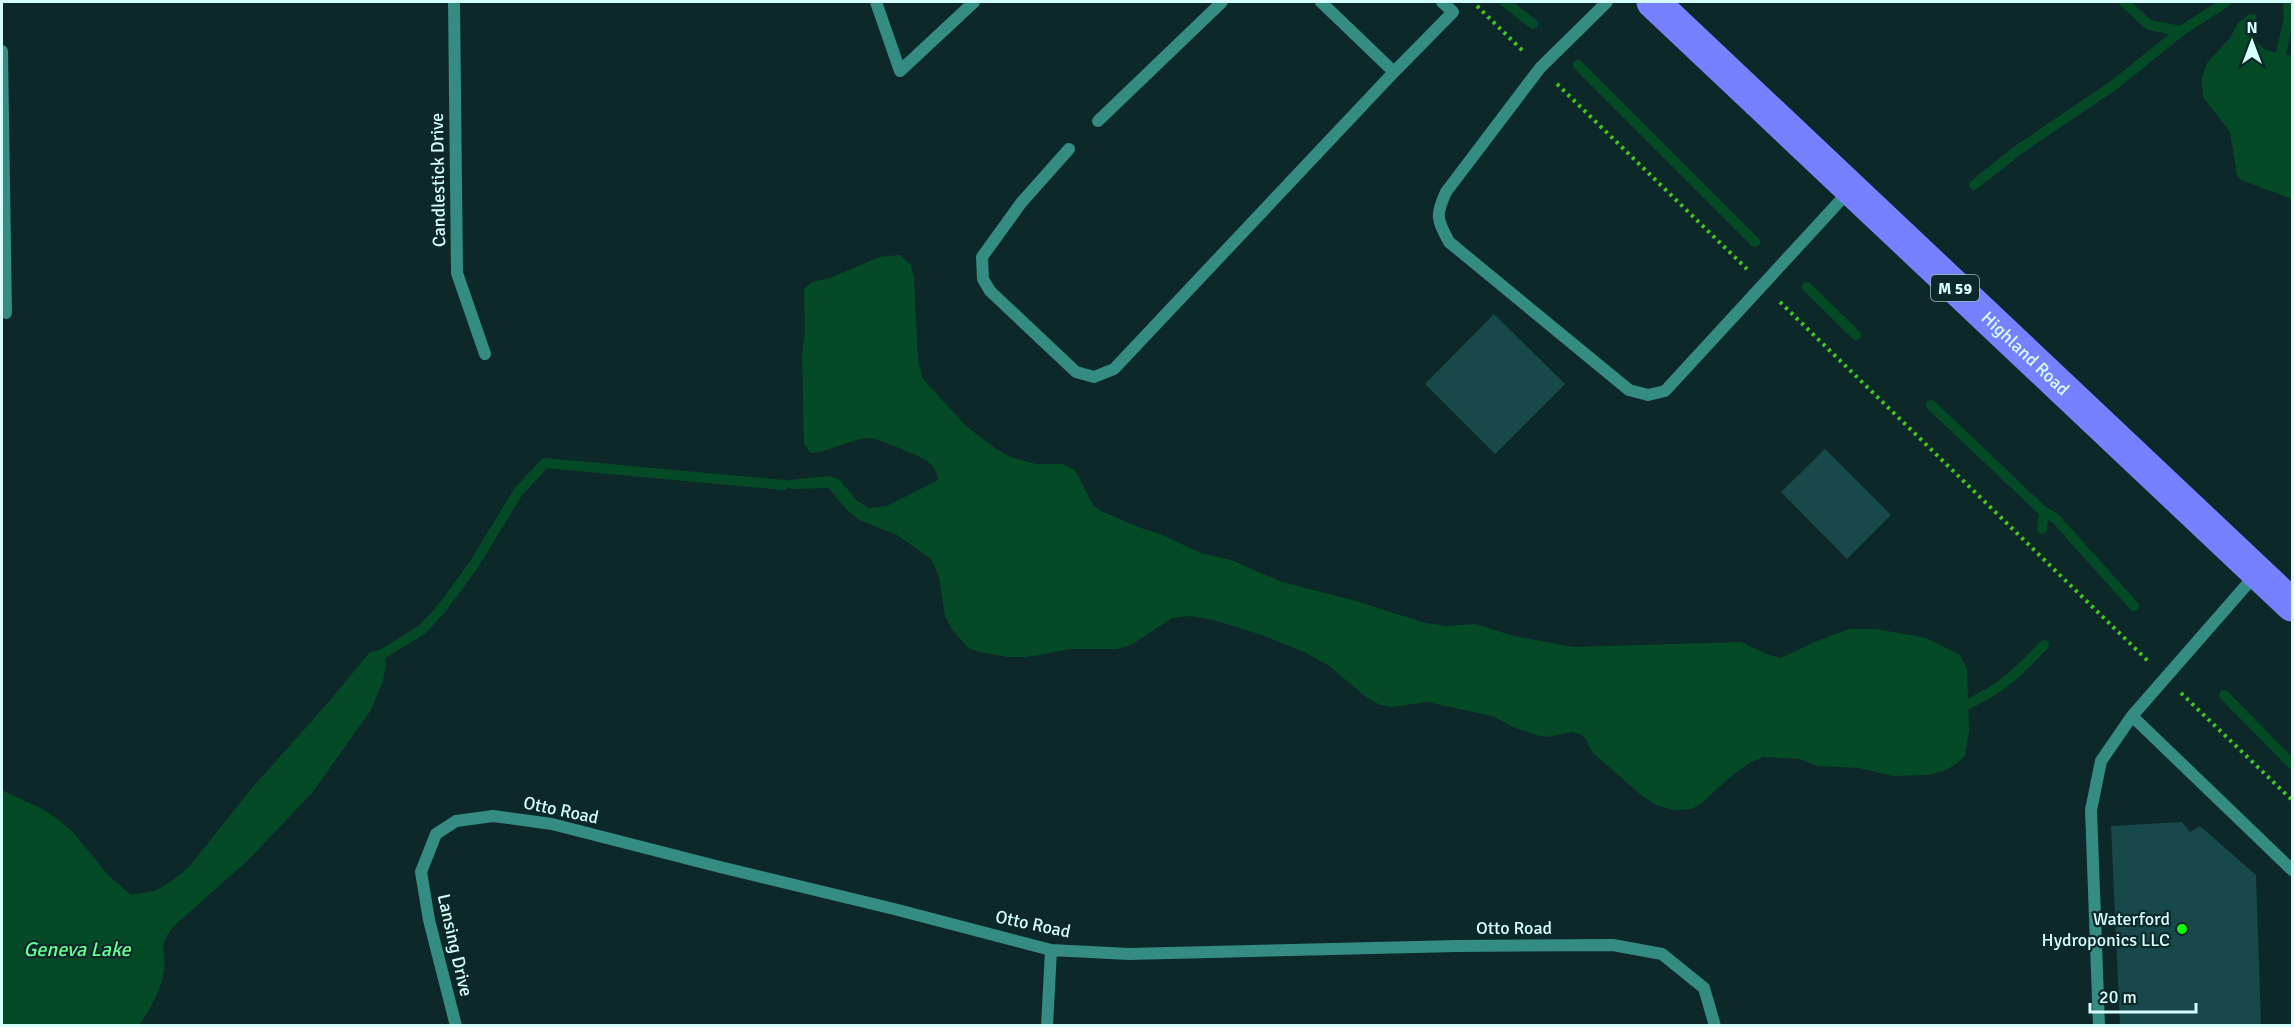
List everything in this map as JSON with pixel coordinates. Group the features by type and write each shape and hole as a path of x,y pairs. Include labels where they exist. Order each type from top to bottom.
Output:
{"highway":[{"name":"Highland Road","path":"1653,2 2292,605"}],"street":[{"name":"Candlestick Drive","path":"454,2 457,273 484,354"},
{"path":"876,2 900,71 974,2"},
{"path":"1098,121 1222,2"},
{"path":"1321,2 1394,72"},
{"path":"1069,149 1021,203 982,257 983,279 990,291 1076,372 1094,377 1114,369 1453,12 1442,2"},
{"path":"1607,2 1540,68 1446,192 1438,210 1440,224 1449,242 1629,390 1648,395 1665,391 1851,189"},
{"path":"2,51 6,313"},
{"path":"2099,1026 2091,810 2101,761 2132,716 2258,572"},
{"path":"2132,716 2292,870 2292,875"},
{"name":"Otto Road","path":"421,872 436,834 456,821 493,816 552,824 1051,950 1129,954 1457,946 1613,945 1662,954 1704,988 1715,1026"},
{"name":"Lansing Drive","path":"421,872 429,921 456,1026"},
{"path":"1047,1026 1051,950"}],"path":[{"path":"1472,2 2292,800"}],"water":[{"path":"2255,14 2253,30 2255,41 2266,50 2292,56 2292,199 2241,180 2237,176 2230,132 2203,97 2202,77 2207,63 2230,38 2238,23 2248,15"},
{"path":"900,255 911,265 914,278 918,361 923,379 966,426 996,449 1011,457 1036,464 1063,464 1075,470 1093,505 1101,511 1201,553 1231,560 1282,582 1356,601 1425,623 1447,626 1475,624 1514,636 1573,647 1741,642 1781,658 1849,629 1876,629 1926,638 1960,655 1967,669 1969,730 1965,756 1946,770 1928,775 1893,776 1859,768 1818,766 1799,759 1763,757 1749,763 1692,809 1673,810 1656,805 1640,794 1593,753 1585,738 1580,734 1572,732 1547,737 1536,735 1492,716 1427,702 1392,707 1380,705 1366,697 1328,665 1304,652 1262,635 1214,620 1190,616 1172,618 1131,645 1117,649 1071,649 1027,657 1007,657 968,648 952,629 945,616 939,577 931,559 897,535 859,520 846,509 829,488 791,489 784,485 789,480 830,476 840,480 857,501 869,508 887,506 938,480 935,469 927,461 875,439 864,438 811,453 804,444 802,355 805,331 804,289 812,282 830,278 879,257"},
{"name":"Geneva Lake","path":"384,649 386,665 383,681 371,710 312,793 246,862 169,933 163,947 164,970 161,984 139,1025 2,1025 2,790 44,810 59,820 73,832 108,875 131,895 154,891 169,883 189,867 252,788 370,652"}],"building":[{"path":"1494,314 1565,384 1495,454 1425,384"},
{"path":"1825,449 1891,515 1847,559 1781,492"},
{"path":"2182,822 2190,832 2200,826 2256,875 2261,1026 2120,1026 2111,826"}],"waterway":[{"path":"1505,2 1533,24"},
{"path":"2124,2 2149,25 2181,31"},
{"path":"1974,185 2018,150 2114,85 2181,31 2226,2"},
{"path":"2281,53 2289,18 2288,2"},
{"path":"1578,65 1755,242"},
{"path":"1807,287 1856,335"},
{"path":"1931,405 2044,512 2055,518 2134,606"},
{"path":"384,653 423,629 442,608 473,566 518,492 545,463 784,485"},
{"path":"2042,529 2044,512"},
{"path":"1968,704 2009,679 2044,645"},
{"path":"2224,695 2292,764"}],"place":[{"name":"Waterford Hydroponics LLC","path":"2182,929"}]}
